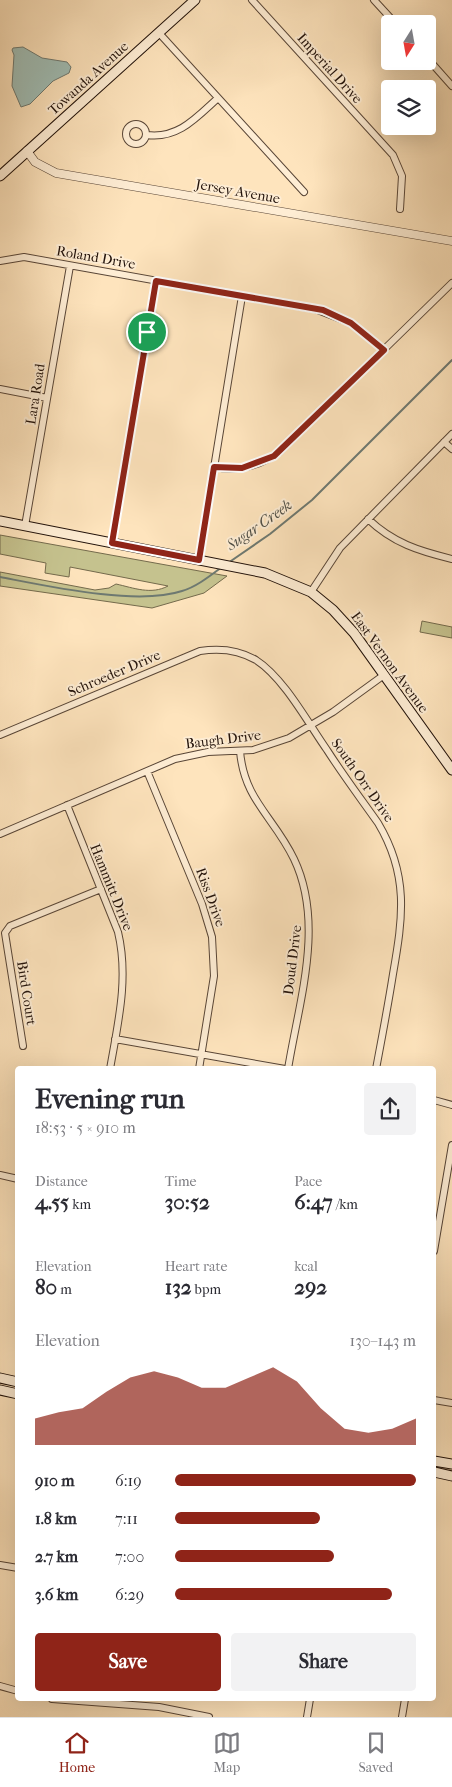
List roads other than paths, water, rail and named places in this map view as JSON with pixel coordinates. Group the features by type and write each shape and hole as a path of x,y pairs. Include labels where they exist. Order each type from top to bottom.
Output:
{"main road":[{"name":"Towanda Avenue","path":"0,176 194,0"},
{"name":"East Vernon Avenue","path":"0,521 252,570 281,578 311,592 344,620 452,770"},
{"path":"0,1378 15,1381"},
{"path":"0,1390 15,1393"},
{"path":"436,1460 452,1464"},
{"path":"436,1472 452,1476"}],"street":[{"name":"Imperial Drive","path":"252,0 393,155 402,176 400,209"},
{"path":"374,0 388,15"},
{"path":"159,33 304,192"},
{"path":"436,68 452,86"},
{"path":"147,135 161,136 179,131 218,98"},
{"name":"Jersey Avenue","path":"27,152 35,162 56,172 452,241"},
{"name":"Roland Drive","path":"0,260 24,257 308,307 333,314 362,330 384,350"},
{"name":"Lara Road","path":"25,526 70,266"},
{"path":"112,543 156,281"},
{"path":"214,467 242,468 274,456 452,283"},
{"path":"200,560 242,296"},
{"path":"0,389 47,398"},
{"path":"311,592 332,558 452,434"},
{"path":"444,442 452,449"},
{"path":"368,519 384,533 403,545 452,558"},
{"name":"Schroeder Drive","path":"0,735 188,655 219,650 241,654"},
{"name":"South Orr Drive","path":"241,654 261,664 275,677 378,823 392,850 400,879 401,928 377,1066"},
{"name":"Baugh Drive","path":"0,834 184,756 240,751 274,744 310,726 384,675"},
{"name":"Doud Drive","path":"240,751 242,771 250,793 290,851 304,884 308,902 308,948 287,1066"},
{"name":"Riss Drive","path":"148,771 202,904 212,937 214,976 200,1066"},
{"name":"Hammitt Drive","path":"67,805 118,932 124,963 123,985 110,1066"},
{"name":"Bird Court","path":"23,1046 5,943 5,931 10,926 101,889"},
{"path":"115,1039 269,1066"},
{"path":"436,1101 452,1105"},
{"path":"436,1239 452,1145"},
{"path":"0,1176 15,1178"},
{"path":"436,1400 452,1404"},
{"path":"0,1565 15,1568"},
{"path":"0,1686 15,1690"},
{"path":"79,1701 159,1707 209,1717"},
{"path":"307,1717 310,1701"},
{"path":"402,1717 405,1701"}],"water":[{"path":"23,47 42,58 67,62 71,67 69,73 53,81 30,104 21,107 12,86 14,55 12,50 13,48"}],"waterway":[{"name":"Sugar Creek","path":"228,563 270,534 312,500 452,360"},
{"name":"Sugar Creek","path":"0,577 92,593 141,596 163,595 182,591 203,581 222,567"}]}
